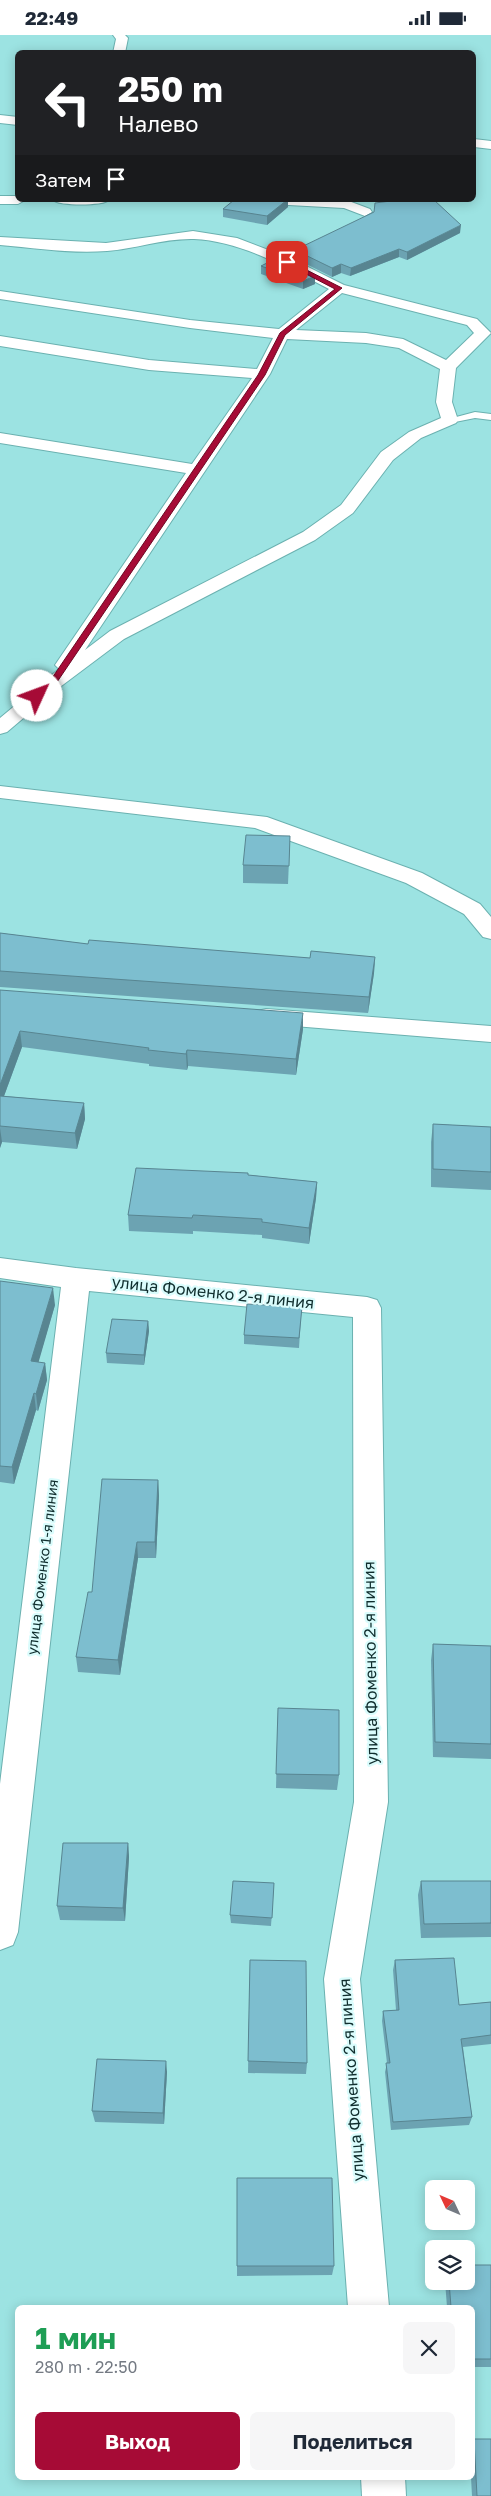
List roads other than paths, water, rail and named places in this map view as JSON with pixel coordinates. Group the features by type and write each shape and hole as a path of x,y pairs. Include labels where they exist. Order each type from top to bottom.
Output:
{"street":[{"path":"119,35 122,38 120,50"},
{"path":"0,119 15,121"},
{"path":"476,143 491,145"},
{"path":"0,199 15,200"},
{"path":"308,202 346,204 365,212"},
{"path":"0,241 106,247 193,235 232,241 287,262 339,288 472,322 483,333 448,367 444,402 450,420 415,435 387,455 347,509 309,536 117,635 52,683 0,728"},
{"path":"52,683 262,375 282,334 339,288"},
{"path":"0,295 190,324 282,334 366,338 403,344 448,367"},
{"path":"0,341 149,365 262,375"},
{"path":"0,439 196,470"},
{"path":"0,792 259,822 414,878 472,909 491,932"},
{"path":"246,1015 491,1034"},
{"path":"0,1268 76,1279"},
{"name":"улица Фоменко 1-я линия","path":"0,1932 76,1279"},
{"name":"улица Фоменко 2-я линия","path":"76,1279 366,1308 371,1801 342,1979 369,2305"},
{"path":"383,2480 384,2496"}],"lane":[{"path":"450,420 475,415 491,417"}]}
